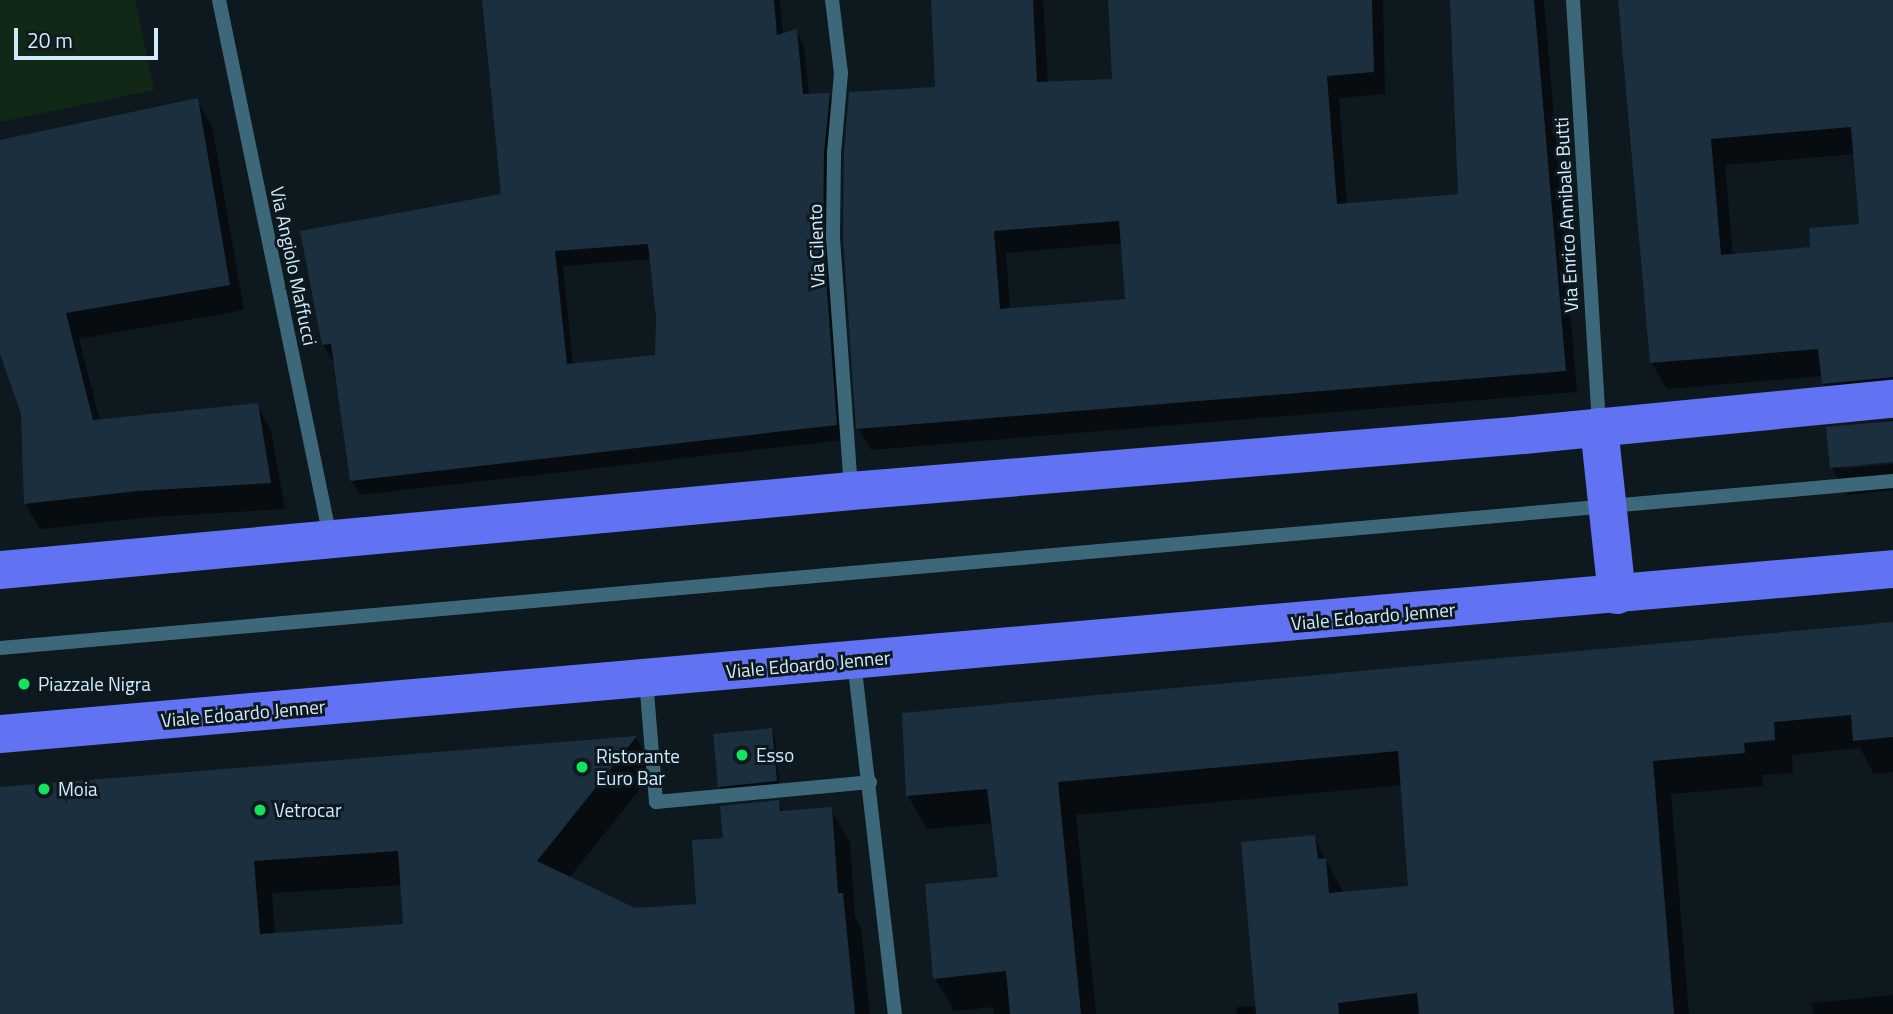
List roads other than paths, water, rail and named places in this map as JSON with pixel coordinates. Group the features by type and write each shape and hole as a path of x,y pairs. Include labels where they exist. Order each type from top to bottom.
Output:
{"main road":[{"path":"0,570 851,491 1599,427 1893,398"},
{"path":"1599,427 1617,595"},
{"name":"Viale Edoardo Jenner","path":"0,734 1893,569"}],"street":[{"name":"Via Angiolo Maffucci","path":"219,0 331,540"},
{"name":"Via Cilento","path":"832,0 841,73 834,153 833,238 851,491"},
{"name":"Via Enrico Annibale Butti","path":"1573,0 1599,427"},
{"path":"0,648 1893,481"},
{"path":"854,660 895,1014"},
{"path":"646,679 656,802 870,782"}],"place":[{"name":"Piazzale Nigra","path":"24,684"},
{"name":"Esso","path":"742,755"},
{"name":"Ristorante Euro Bar","path":"582,767"},
{"name":"Moia","path":"44,789"},
{"name":"Vetrocar","path":"260,810"}]}
